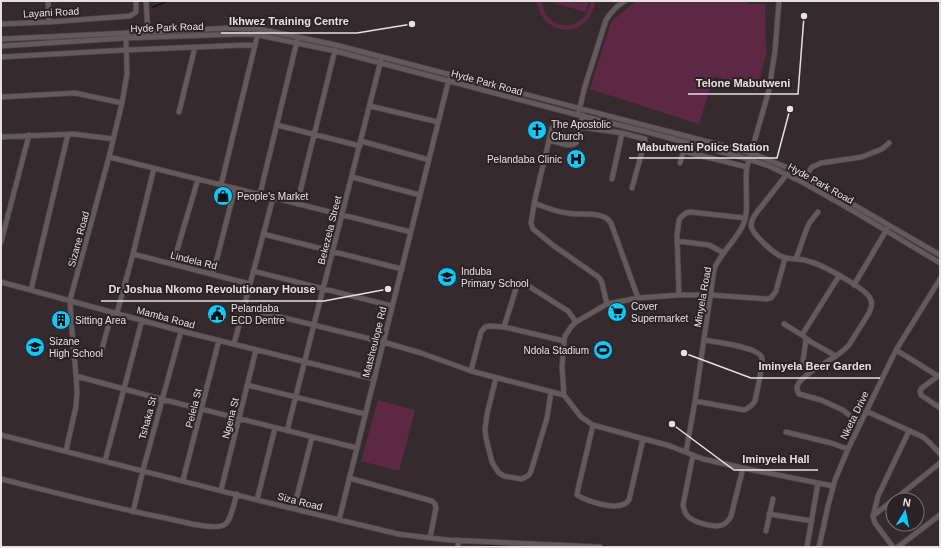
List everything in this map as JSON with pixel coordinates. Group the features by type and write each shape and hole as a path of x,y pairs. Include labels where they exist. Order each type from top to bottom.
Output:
{"street":[{"path":"48,1 49,22"},
{"name":"Layani Road","path":"1,24 130,16 136,12 136,1"},
{"path":"146,1 148,38"},
{"path":"549,140 571,146 575,145 580,127 580,116 585,86 606,20 617,6 625,1"},
{"name":"Minyela Road","path":"686,452 716,264 738,234 743,226 745,218 748,159 769,90 775,50 779,1"},
{"name":"Hyde Park Road","path":"1,46 126,36 148,32 230,28 259,30 336,45 751,153 805,176 940,255"},
{"path":"221,185 259,30"},
{"name":"Hyde Park Road","path":"1,40 126,36 148,38 230,34 258,35 335,51 580,116 647,132 769,166 802,182 940,263"},
{"name":"Sizane Road","path":"66,451 76,406 77,392 70,300 110,157 122,103 127,74 126,36"},
{"path":"260,194 298,37"},
{"path":"1,57 246,44 255,46"},
{"path":"297,204 336,45"},
{"path":"179,112 195,47"},
{"name":"Bekezela Street","path":"287,431 382,57"},
{"name":"Matsheulope Rd","path":"339,520 450,75"},
{"path":"1,97 75,93 122,103"},
{"path":"370,106 438,122"},
{"path":"277,125 429,160"},
{"path":"607,304 600,279 533,229 531,223 534,203 552,128 556,125 580,127 622,133 643,138 645,141 632,188"},
{"path":"612,179 622,133"},
{"path":"31,290 68,134"},
{"path":"1,137 74,134 113,139"},
{"path":"1,242 28,135"},
{"path":"802,182 812,167 821,163 862,157 882,150 889,143"},
{"path":"680,163 683,153 686,152 747,167"},
{"path":"110,157 411,232"},
{"path":"102,349 133,254 154,168"},
{"path":"787,174 753,218 751,226 753,231 777,255 817,264 854,285 866,293 871,300 870,313 849,345 836,356 812,371 798,383 797,392 836,407 847,413 860,424"},
{"path":"352,178 420,196"},
{"path":"173,264 198,179"},
{"path":"213,274 235,188"},
{"path":"234,344 273,198"},
{"path":"534,203 567,213 600,215 609,219 638,298"},
{"path":"679,295 677,241 679,220 681,217 690,212 745,218"},
{"path":"796,259 807,228 818,212"},
{"path":"854,285 889,226"},
{"path":"263,234 402,269"},
{"path":"677,241 709,245 724,253"},
{"name":"Lindela Rd","path":"133,254 250,284"},
{"path":"785,258 776,291 771,298 766,299 711,295 679,295 638,298 607,304 576,322 568,331 564,341 562,367 564,395 581,417 593,424 670,446 703,459 833,486"},
{"path":"253,271 392,306"},
{"path":"812,371 805,366 803,361 804,337 839,276"},
{"name":"Nketa Drive","path":"820,547 833,486 848,449 896,350 940,279"},
{"name":"Mamba Road","path":"1,282 181,331 374,379"},
{"path":"504,327 519,282 522,282 568,311 576,322"},
{"path":"244,308 384,342 421,353 471,371 564,395"},
{"path":"106,461 142,320"},
{"path":"784,324 836,356"},
{"path":"471,371 481,332 484,327 504,327 564,341"},
{"name":"Tshaka St","path":"133,512 161,400 181,331"},
{"name":"Pelela St","path":"183,480 219,340"},
{"path":"695,401 744,410 750,408 755,401 762,365 761,355 755,352 737,346 704,340"},
{"name":"Ngena St","path":"221,490 256,350"},
{"path":"896,350 939,376 920,391 921,395 940,408"},
{"path":"76,376 161,400 357,448"},
{"path":"496,378 487,414 485,433 494,467 504,476 522,479 529,475 546,418 551,392"},
{"path":"247,385 365,414"},
{"path":"866,411 923,437 940,454"},
{"path":"593,424 577,495 582,499 610,506 625,504 629,500 643,439"},
{"path":"257,500 275,428"},
{"path":"893,547 875,523 873,516 878,496 909,430"},
{"path":"786,432 831,443 848,449"},
{"name":"Siza Road","path":"1,435 398,534 458,540 600,547"},
{"path":"294,508 312,437"},
{"path":"693,455 684,510 686,515 700,523 718,526 723,525 729,520 743,468"},
{"path":"903,492 940,463"},
{"path":"349,478 432,501 436,508 430,538"},
{"path":"1,479 133,512 196,524 217,526 222,526 229,521 237,494"},
{"path":"807,547 818,483"},
{"path":"766,532 773,499"},
{"path":"873,516 885,506"},
{"path":"770,514 812,520"},
{"path":"898,547 940,515"},
{"path":"458,540 458,547"}],"shaded area":[{"path":"537,1 542,1 543,8 551,20 563,25 570,25 577,23 583,18 591,1 596,1 591,14 586,21 579,27 563,30 556,28 543,17 539,10"},
{"path":"547,1 589,1 586,12"},
{"path":"636,1 745,1 748,4 765,4 766,54 757,90 714,76 699,124 590,89 611,22"},
{"path":"378,400 415,410 399,471 361,461"}],"waterway":[{"path":"153,7 166,1"}],"place":[{"name":"Telone Mabutweni","path":"804,16"},
{"name":"Ikhwez Training Centre","path":"412,24"},
{"name":"Mabutweni Police Station","path":"790,109"},
{"name":"The Apostolic Church","path":"537,130"},
{"name":"Pelandaba Clinic","path":"576,159"},
{"name":"People's Market","path":"223,196"},
{"name":"Induba Primary School","path":"447,277"},
{"name":"Dr Joshua Nkomo Revolutionary House","path":"388,289"},
{"name":"Cover Supermarket","path":"617,312"},
{"name":"Pelandaba ECD Dentre","path":"217,314"},
{"name":"Sitting Area","path":"61,320"},
{"name":"Sizane High School","path":"35,347"},
{"name":"Ndola Stadium","path":"603,350"},
{"name":"Iminyela Beer Garden","path":"684,353"},
{"name":"Iminyela Hall","path":"672,424"}]}
